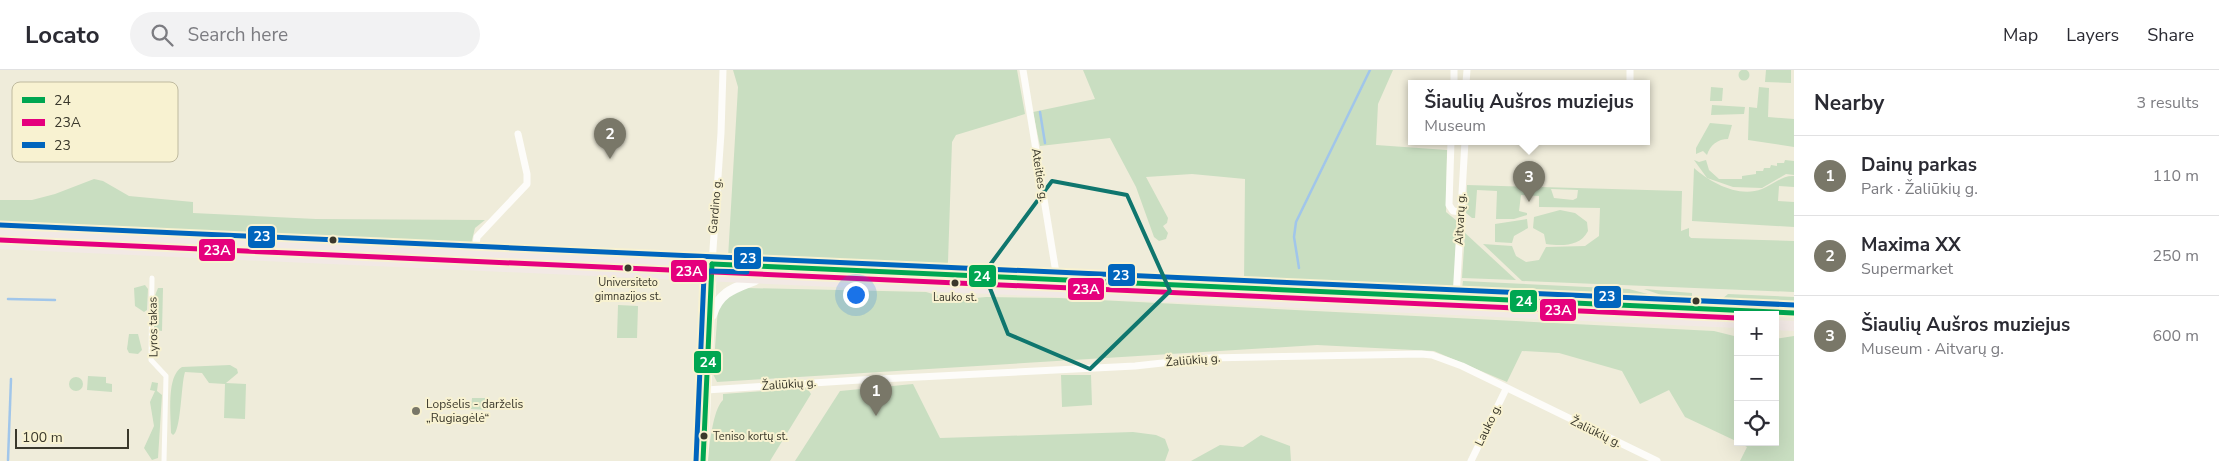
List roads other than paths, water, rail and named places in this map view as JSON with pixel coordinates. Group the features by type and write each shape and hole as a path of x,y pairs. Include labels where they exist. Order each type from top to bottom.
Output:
{"main road":[{"path":"0,232 1794,313"},
{"path":"0,244 1734,324"},
{"path":"464,252 464,266"},
{"name":"Gardino g.","path":"703,461 712,264"},
{"path":"1057,279 1058,292"},
{"path":"709,323 714,308 722,296 731,289 755,280"},
{"path":"1340,305 1341,293"},
{"path":"1565,316 1566,303"},
{"path":"1779,325 1794,326"}],"street":[{"name":"Gardino g.","path":"712,264 721,140 723,70"},
{"name":"Ateities g.","path":"1023,70 1057,279"},
{"path":"475,253 477,237 527,184 527,174 518,134"},
{"path":"1452,145 1449,205 1453,211 1461,212"},
{"name":"Aitvarų g.","path":"1456,298 1465,145"},
{"name":"Lyros takas","path":"152,278 151,360 166,376 164,461"},
{"name":"Žaliūkių g.","path":"706,390 1135,366 1208,358 1373,354 1432,355 1462,366 1657,461"},
{"name":"Lauko g.","path":"1470,461 1506,389"}],"waterway":[{"path":"1299,268 1294,237 1296,222 1370,70"},
{"path":"1040,112 1045,143"},
{"path":"8,299 55,300"},
{"path":"8,460 11,379"}],"place":[{"name":"Maxima XX","path":"610,159"},
{"name":"Šiaulių Aušros muziejus","path":"1529,202"},
{"name":"Universiteto gimnazijos st.","path":"628,268"},
{"name":"Lauko st.","path":"955,283"},
{"name":"Lopšelis - darželis „Rugiagėlė“","path":"416,411"},
{"name":"Dainų parkas","path":"876,416"},
{"name":"Teniso kortų st.","path":"704,436"}]}
